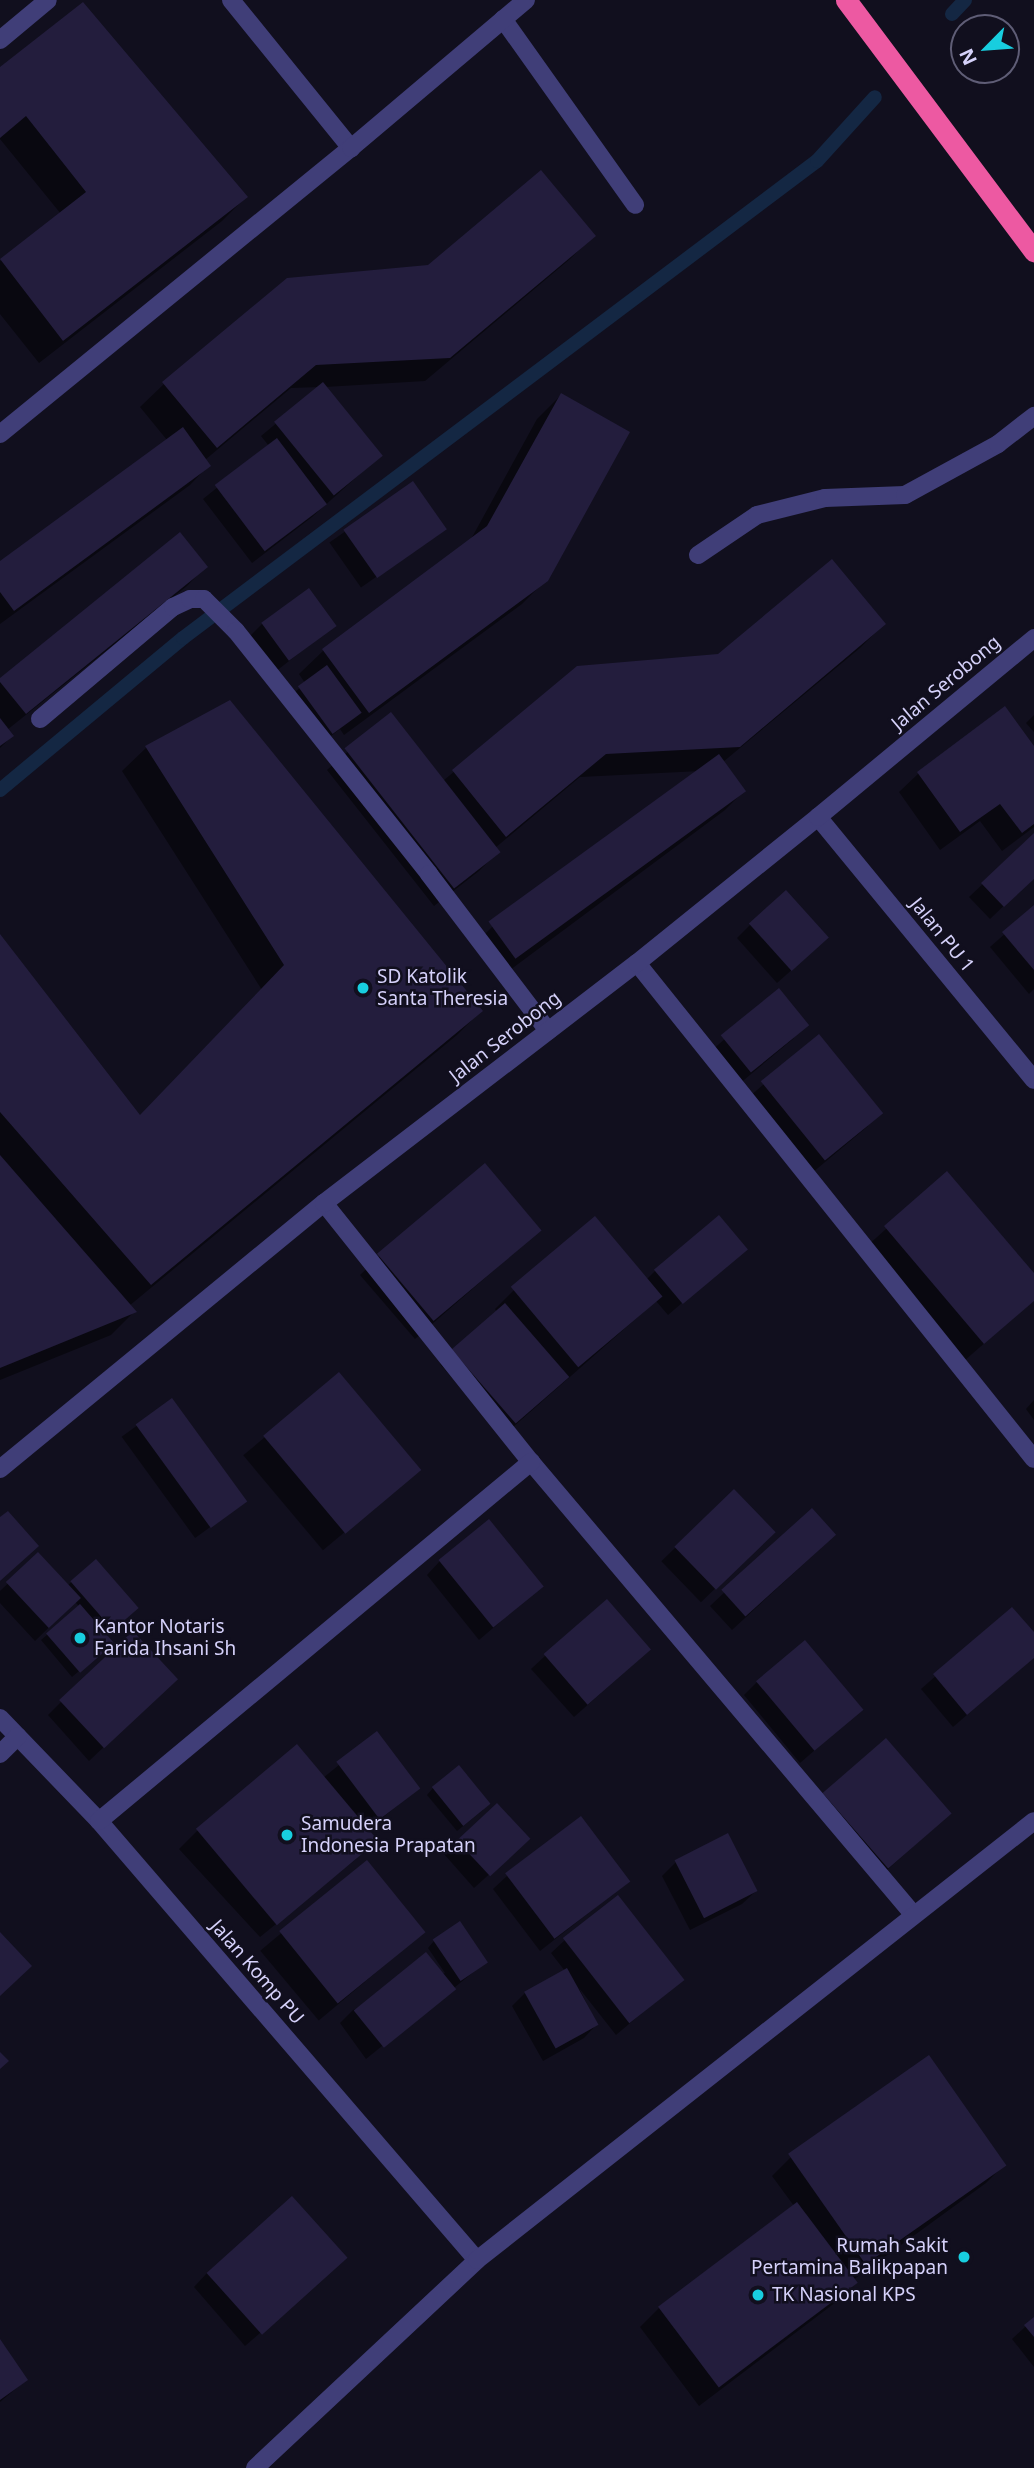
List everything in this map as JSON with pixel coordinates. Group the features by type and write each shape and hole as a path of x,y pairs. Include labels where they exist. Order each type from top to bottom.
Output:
{"highway":[{"path":"846,0 1034,251"}],"street":[{"path":"0,40 48,0"},
{"path":"231,0 351,148"},
{"path":"0,434 351,148 526,0"},
{"path":"503,19 635,205"},
{"path":"698,555 757,515 825,498 905,495 998,444 1034,416"},
{"path":"40,719 173,607 190,599 204,599 236,631 429,874 548,1031"},
{"name":"Jalan Serobong","path":"0,1469 324,1203 637,963 1034,638"},
{"name":"Jalan PU 1","path":"818,817 1034,1080"},
{"path":"637,963 1034,1459"},
{"path":"324,1203 531,1462 913,1914"},
{"path":"99,1821 531,1462"},
{"name":"Jalan Komp PU","path":"0,1718 99,1821 477,2260"},
{"path":"0,1754 18,1736"},
{"path":"255,2468 477,2260 1034,1821"}],"building":[{"path":"83,2 248,197 63,341 0,259 86,192 26,116 0,138 0,67"},
{"path":"541,170 596,236 450,358 316,365 217,448 162,382 287,278 428,265"},
{"path":"323,382 383,456 334,495 274,422"},
{"path":"561,393 630,432 548,581 369,713 322,649 487,526"},
{"path":"183,427 211,466 14,611 0,592 0,561"},
{"path":"277,438 327,504 265,551 215,485"},
{"path":"413,481 447,529 377,578 343,530"},
{"path":"180,532 208,567 26,714 0,682 0,678"},
{"path":"832,559 886,624 740,747 606,754 506,837 452,770 577,666 718,654"},
{"path":"309,588 337,626 289,661 261,623"},
{"path":"327,665 362,713 333,734 298,686"},
{"name":"SD Katolik Santa Theresia","path":"230,700 483,1011 151,1285 0,1112 0,934 140,1115 284,965 145,746"},
{"path":"1005,706 1034,746 1034,824 1022,833 1000,804 960,832 917,772"},
{"path":"391,712 501,852 454,889 345,748"},
{"path":"0,718 14,736 0,746"},
{"path":"719,754 746,791 515,959 488,922"},
{"path":"1034,833 1034,879 1004,907 981,883"},
{"path":"786,890 829,938 792,971 749,923"},
{"path":"1034,905 1034,970 1002,932"},
{"path":"779,988 809,1025 751,1073 721,1035"},
{"path":"819,1034 883,1113 825,1160 761,1081"},
{"path":"0,1155 137,1312 0,1368"},
{"path":"485,1163 542,1230 434,1321 377,1254"},
{"path":"947,1171 1034,1273 1034,1301 984,1344 884,1226"},
{"path":"719,1215 748,1249 683,1304 654,1270"},
{"path":"595,1216 662,1296 578,1367 511,1287"},
{"path":"505,1303 569,1377 516,1424 451,1350"},
{"path":"339,1372 421,1470 345,1534 263,1436"},
{"path":"172,1398 247,1502 211,1528 136,1424"},
{"path":"734,1489 776,1532 716,1590 674,1547"},
{"path":"812,1508 836,1535 745,1616 721,1590"},
{"path":"8,1511 39,1546 0,1581 0,1517"},
{"path":"489,1519 544,1587 493,1628 438,1560"},
{"path":"38,1552 81,1598 49,1628 6,1582"},
{"path":"96,1559 139,1608 113,1630 70,1581"},
{"path":"607,1599 651,1650 588,1705 544,1654"},
{"name":"Kantor Notaris Farida Ihsani Sh","path":"80,1604 114,1643 80,1673 46,1634"},
{"path":"1012,1607 1034,1632 1034,1658 967,1715 933,1674"},
{"path":"133,1631 178,1679 104,1748 59,1700"},
{"path":"805,1640 863,1710 814,1751 756,1681"},
{"path":"377,1731 420,1789 380,1819 336,1762"},
{"path":"886,1738 952,1813 888,1869 823,1793"},
{"name":"Samudera Indonesia Prapatan","path":"297,1744 378,1841 277,1925 196,1829"},
{"path":"459,1765 490,1804 463,1826 432,1787"},
{"path":"497,1803 530,1839 490,1876 457,1841"},
{"path":"581,1816 630,1881 554,1939 505,1873"},
{"path":"728,1833 758,1891 704,1918 675,1860"},
{"path":"367,1860 426,1932 338,2003 279,1931"},
{"path":"618,1895 684,1980 629,2023 563,1938"},
{"path":"460,1921 488,1962 461,1981 433,1939"},
{"path":"0,1932 32,1966 0,1996"},
{"path":"426,1952 456,1989 384,2048 354,2011"},
{"path":"567,1968 599,2025 556,2049 524,1992"},
{"path":"0,2052 9,2061 0,2069"},
{"path":"929,2055 1006,2166 866,2264 788,2154"},
{"path":"292,2196 348,2258 262,2335 207,2273"},
{"name":"TK Nasional KPS","path":"797,2202 858,2283 719,2387 658,2307"},
{"path":"1034,2317 1034,2337 1024,2325"},
{"path":"0,2339 28,2380 0,2400"}],"waterway":[{"path":"952,14 965,0"},
{"path":"0,790 183,638 817,161 875,97"}],"place":[{"name":"SD Katolik Santa Theresia","path":"363,988"},
{"name":"Kantor Notaris Farida Ihsani Sh","path":"80,1638"},
{"name":"Samudera Indonesia Prapatan","path":"287,1835"},
{"name":"Rumah Sakit Pertamina Balikpapan","path":"964,2257"},
{"name":"TK Nasional KPS","path":"758,2295"}]}
